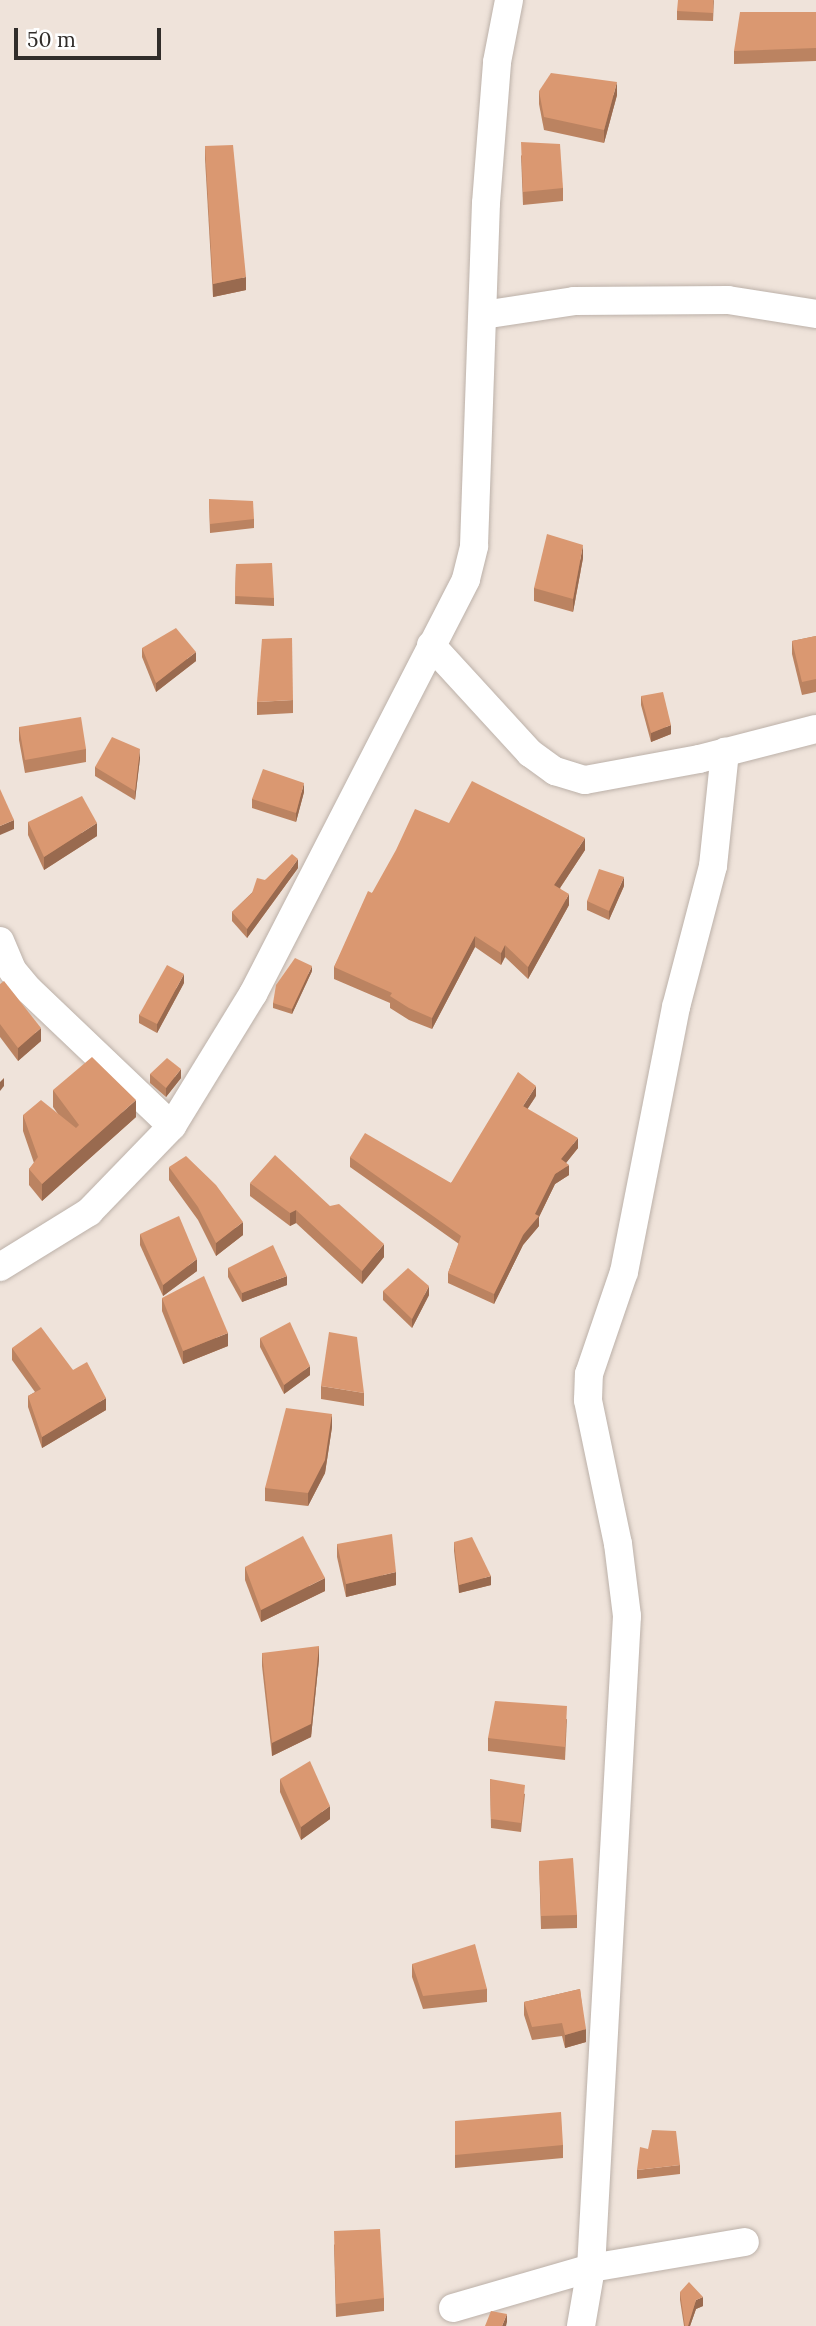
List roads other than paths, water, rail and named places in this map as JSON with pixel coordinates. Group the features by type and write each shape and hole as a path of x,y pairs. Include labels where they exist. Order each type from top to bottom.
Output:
{"street":[{"path":"0,1267 89,1212 172,1126 253,994 466,579 474,546 488,177 497,62 509,0"},
{"path":"483,315 574,301 727,300 816,314"},
{"path":"431,645 530,753 555,771 585,780 725,752 816,729"},
{"path":"582,2326 591,2268 626,1616 618,1544 588,1400 589,1374 624,1272 676,1007 713,866 725,752"},
{"path":"0,941 13,971 29,990 172,1126"},
{"path":"453,2308 591,2268 745,2242"}]}
